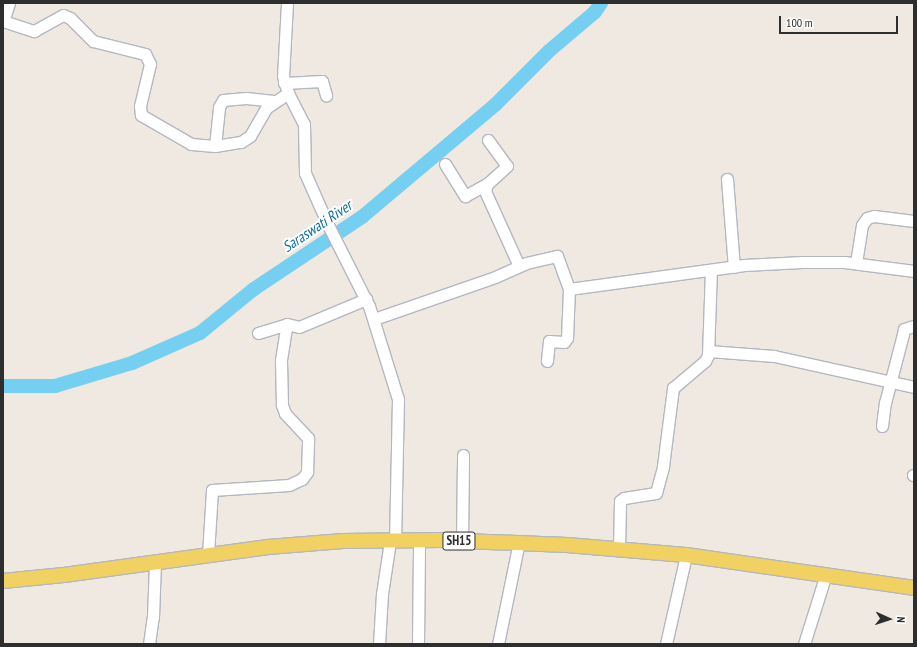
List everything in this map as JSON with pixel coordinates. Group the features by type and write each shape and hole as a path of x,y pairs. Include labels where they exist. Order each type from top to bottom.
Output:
{"main road":[{"name":"SH15","path":"3,581 208,554 306,543 419,540 519,542 686,555 826,574 914,588"}],"street":[{"path":"9,3 3,21 34,31 63,15 70,18 93,41 145,54 150,64 140,106 141,115 191,144 228,146 245,140 263,112 276,101 286,88 322,81 326,95"},
{"path":"287,3 286,88 304,124 306,173 328,225 366,299 374,319 398,399 392,541 382,594 379,644"},
{"path":"215,146 219,107 223,100 246,98 276,101"},
{"path":"445,164 465,196 487,184 507,166 488,140"},
{"path":"727,179 734,267"},
{"path":"487,184 487,198 519,266"},
{"path":"856,263 862,225 867,218 874,216 914,221"},
{"path":"374,319 410,308 519,266 557,256 569,289 567,338 564,342 549,341 547,361"},
{"path":"569,289 734,267 802,262 856,263 914,270"},
{"path":"619,549 620,501 624,498 656,493 663,466 673,388 705,361 709,350 711,270"},
{"path":"258,333 287,324 299,327 366,299"},
{"path":"882,426 890,381 904,330 914,326 914,322"},
{"path":"208,554 212,490 289,484 302,479 307,472 308,438 285,412 282,405 281,360 287,324"},
{"path":"709,350 774,356 914,387"},
{"path":"462,541 463,455"},
{"path":"418,644 419,540"},
{"path":"498,644 519,542"},
{"path":"666,644 686,555"},
{"path":"149,644 153,617 155,562"},
{"path":"804,644 826,574"}],"waterway":[{"name":"Saraswati River","path":"3,386 55,386 132,363 200,333 254,289 362,217 495,105 549,51 595,12 601,3"}]}
